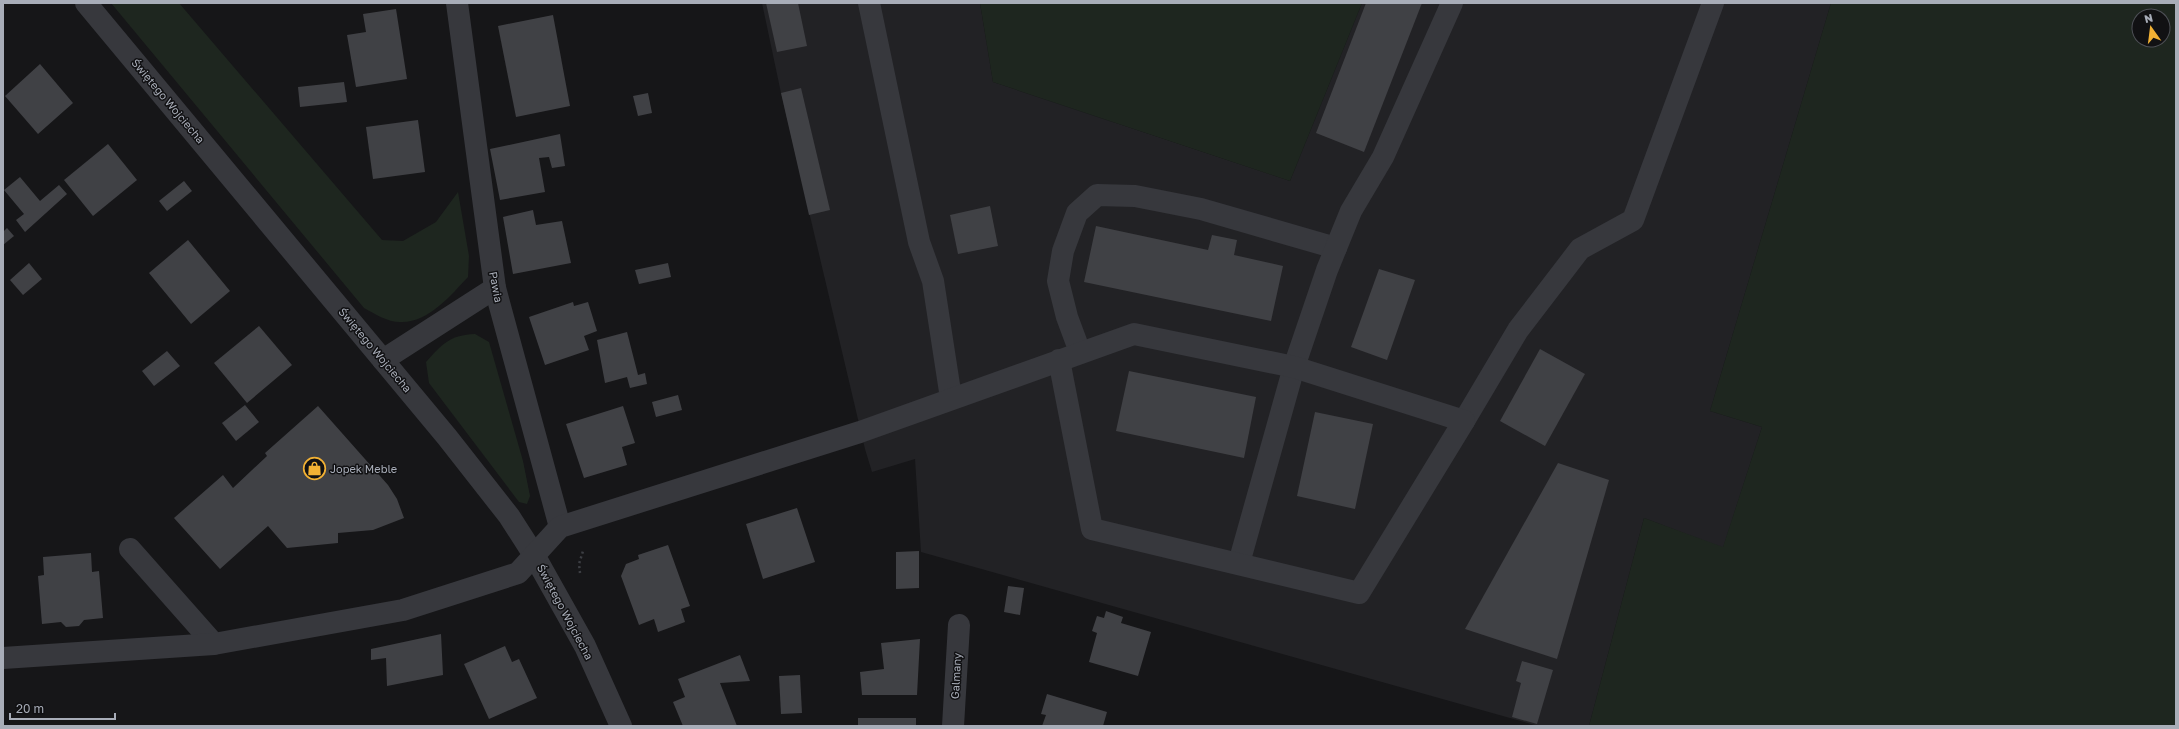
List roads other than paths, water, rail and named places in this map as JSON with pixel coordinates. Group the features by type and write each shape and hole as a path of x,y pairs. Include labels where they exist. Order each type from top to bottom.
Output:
{"street":[{"name":"Świętego Wojciecha","path":"86,3 383,360 509,516 534,555 585,646 621,726"},
{"name":"Pawia","path":"458,3 495,288 560,527"},
{"path":"869,3 920,242 933,281 951,398"},
{"path":"1239,563 1294,367 1336,248 1352,211 1382,157 1452,3"},
{"path":"1059,360 1092,528 1359,592 1518,330 1580,249 1633,220 1713,3"},
{"path":"1080,352 1067,317 1058,281 1063,252 1077,213 1097,195 1135,196 1200,209 1336,248"},
{"path":"383,360 495,288"},
{"path":"3,658 214,644 403,610 518,572 560,527 860,432 951,398 1134,334 1294,367 1464,421"},
{"path":"130,549 214,644"},
{"name":"Galmany","path":"953,726 959,626"}],"place":[{"name":"Jopek Meble","path":"314,469"}]}
